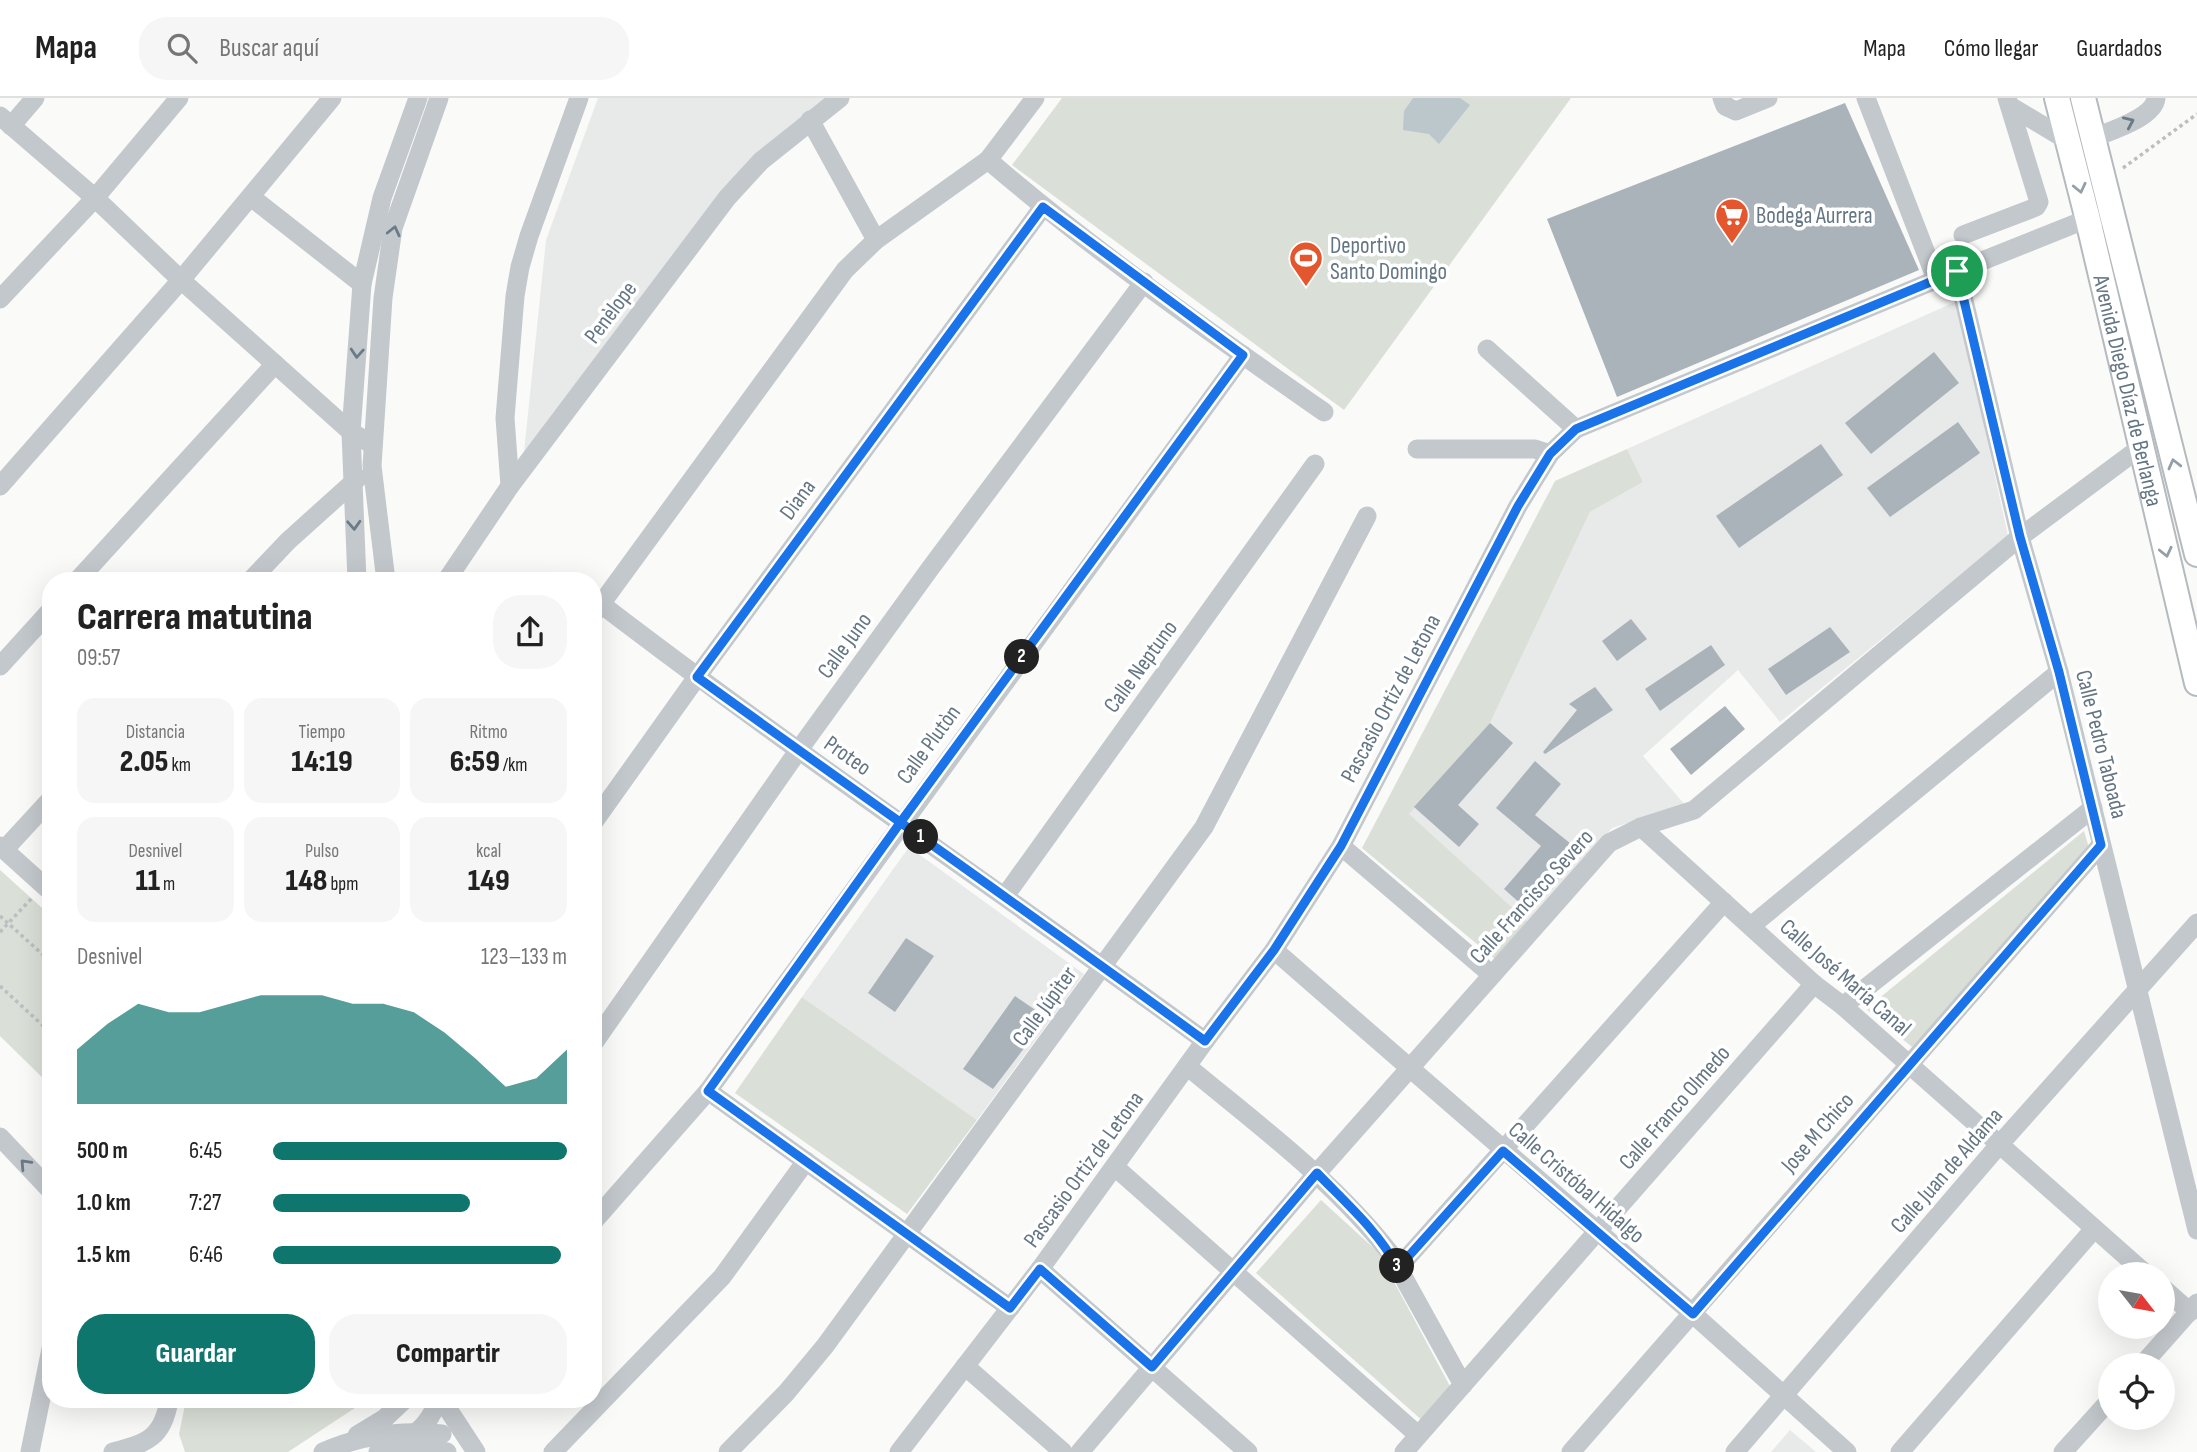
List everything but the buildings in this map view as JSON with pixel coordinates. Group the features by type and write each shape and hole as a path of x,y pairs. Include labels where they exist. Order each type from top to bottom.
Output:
{"main road":[{"name":"Avenida Diego Díaz de Berlanga","path":"2057,98 2104,183 2100,217 2141,447 2197,683"},
{"name":"Avenida Diego Díaz de Berlanga","path":"2083,98 2081,140 2100,217 2197,554"}],"street":[{"path":"35,98 5,121 94,198 351,432 373,445"},
{"path":"0,299 94,198 180,98"},
{"path":"0,486 181,280 332,98"},
{"path":"357,572 351,432 362,285 382,198 418,98"},
{"path":"385,572 372,466 383,298 393,228 439,98"},
{"path":"510,486 505,418 519,276 529,236 579,98"},
{"name":"Penèlope","path":"452,572 510,486 727,198 761,161 841,98"},
{"path":"602,602 845,270 876,240 988,160 1035,98"},
{"path":"1722,98 1725,106 1736,111 1768,98"},
{"path":"1866,98 1936,279"},
{"path":"2009,102 2081,140 2149,113 2156,98"},
{"path":"1963,235 2036,207 2039,202 2009,102"},
{"path":"810,120 876,240"},
{"path":"988,160 1043,207 1324,412"},
{"path":"251,197 362,285"},
{"name":"Diana","path":"602,809 1043,207"},
{"name":"Pascasio Ortiz de Letona","path":"900,1452 1040,1269 1274,950 1341,846 1518,506 1550,454 1576,429 1936,279 2100,217"},
{"name":"Calle Pedro Taboada","path":"1957,271 2020,537 2059,672 2197,1230"},
{"name":"Calle Juno","path":"602,1031 798,751 937,559 1144,282"},
{"path":"1487,349 1576,429"},
{"name":"Calle Plutòn","path":"602,1212 708,1091 900,823 1243,355"},
{"path":"85,572 275,364"},
{"name":"Calle Francisco Severo","path":"1080,1452 1317,1173 1609,844 1641,827 1694,810 2020,537 2141,447"},
{"path":"1417,449 1535,449 1550,454"},
{"name":"Calle Neptuno","path":"1005,896 1315,464"},
{"path":"259,572 288,541 372,466"},
{"name":"Calle Júpiter","path":"728,1452 786,1393 817,1356 1204,827 1367,516"},
{"name":"Proteo","path":"602,612 697,677 1205,1041"},
{"path":"0,666 42,620"},
{"path":"1751,926 2059,672"},
{"path":"42,808 2,848 42,884"},
{"path":"1843,1006 2093,808"},
{"name":"Calle José María Canal","path":"1641,827 1815,984 2132,1262"},
{"name":"Jose M Chico","path":"1571,1452 2101,845"},
{"path":"1341,846 1492,975"},
{"path":"1398,1268 1724,902"},
{"name":"Calle Juan de Aldama","path":"1735,1452 2000,1145 2197,923"},
{"name":"Calle Cristóbal Hidalgo","path":"1274,950 1596,1233 1693,1314 1847,1452"},
{"name":"Calle Franco Olmedo","path":"1404,1452 1815,984"},
{"path":"1187,1066 1317,1173 1374,1233 1390,1253 1463,1385"},
{"path":"708,1091 1010,1308"},
{"path":"0,1137 42,1181"},
{"path":"602,1401 722,1277 806,1161"},
{"path":"1115,1167 1418,1435"},
{"path":"1900,1452 2094,1229"},
{"path":"1040,1269 1247,1452"},
{"path":"2153,1353 2193,1307 2175,1296"},
{"path":"965,1366 1063,1452"},
{"path":"30,1452 42,1393"},
{"path":"113,1452 147,1441 162,1426 168,1408"},
{"path":"323,1452 348,1441 385,1418 396,1408"},
{"path":"379,1452 418,1432 432,1418 436,1408"},
{"path":"441,1408 448,1448"},
{"path":"446,1408 476,1452"},
{"path":"553,1452 595,1408"},
{"path":"2063,1452 2098,1413"},
{"path":"348,1441 418,1432 448,1448"},
{"path":"379,1452 400,1448 448,1448"}],"path":[{"path":"2104,183 2197,114"},
{"path":"0,932 42,893"},
{"path":"0,916 42,954"},
{"path":"0,986 42,1025"}],"shaded area":[{"path":"598,98 836,98 714,203 524,452 546,240"},
{"name":"Deportivo Santo Domingo","path":"1062,98 1571,98 1344,410 1012,165"},
{"path":"1413,98 1460,98 1470,105 1439,144 1429,134 1403,130 1404,111"},
{"path":"1957,301 2008,536 1780,722 1738,670 1643,756 1685,805 1612,828 1529,923 1408,814 1490,723 1590,512 1643,482 1627,449"},
{"path":"1627,449 1643,482 1590,512 1490,723 1409,814 1529,923 1496,960 1362,848 1555,481"},
{"path":"2084,831 2089,848 1912,1047 1866,1009"},
{"path":"909,847 1084,974 977,1120 802,997"},
{"path":"0,870 42,908 42,1077 0,1036"},
{"path":"802,997 977,1120 907,1214 735,1093"},
{"path":"1321,1200 1378,1252 1451,1388 1424,1422 1256,1273"},
{"path":"184,1408 355,1408 288,1452 185,1452 179,1434"},
{"path":"1790,1430 1816,1452 1771,1452"}],"place":[{"name":"Bodega Aurrera","path":"1732,245"},
{"name":"Deportivo Santo Domingo","path":"1306,288"}],"route":[{"path":"1957,271 1576,429 1550,454 1518,506 1341,846 1274,950 1205,1041 1005,896 900,823 798,751 697,677 1043,207 1243,355 900,823 708,1091 1010,1308 1040,1269 1152,1367 1317,1173 1374,1233 1398,1268 1503,1151 1693,1314 2101,845 2059,672 2020,537 1957,271"}]}
